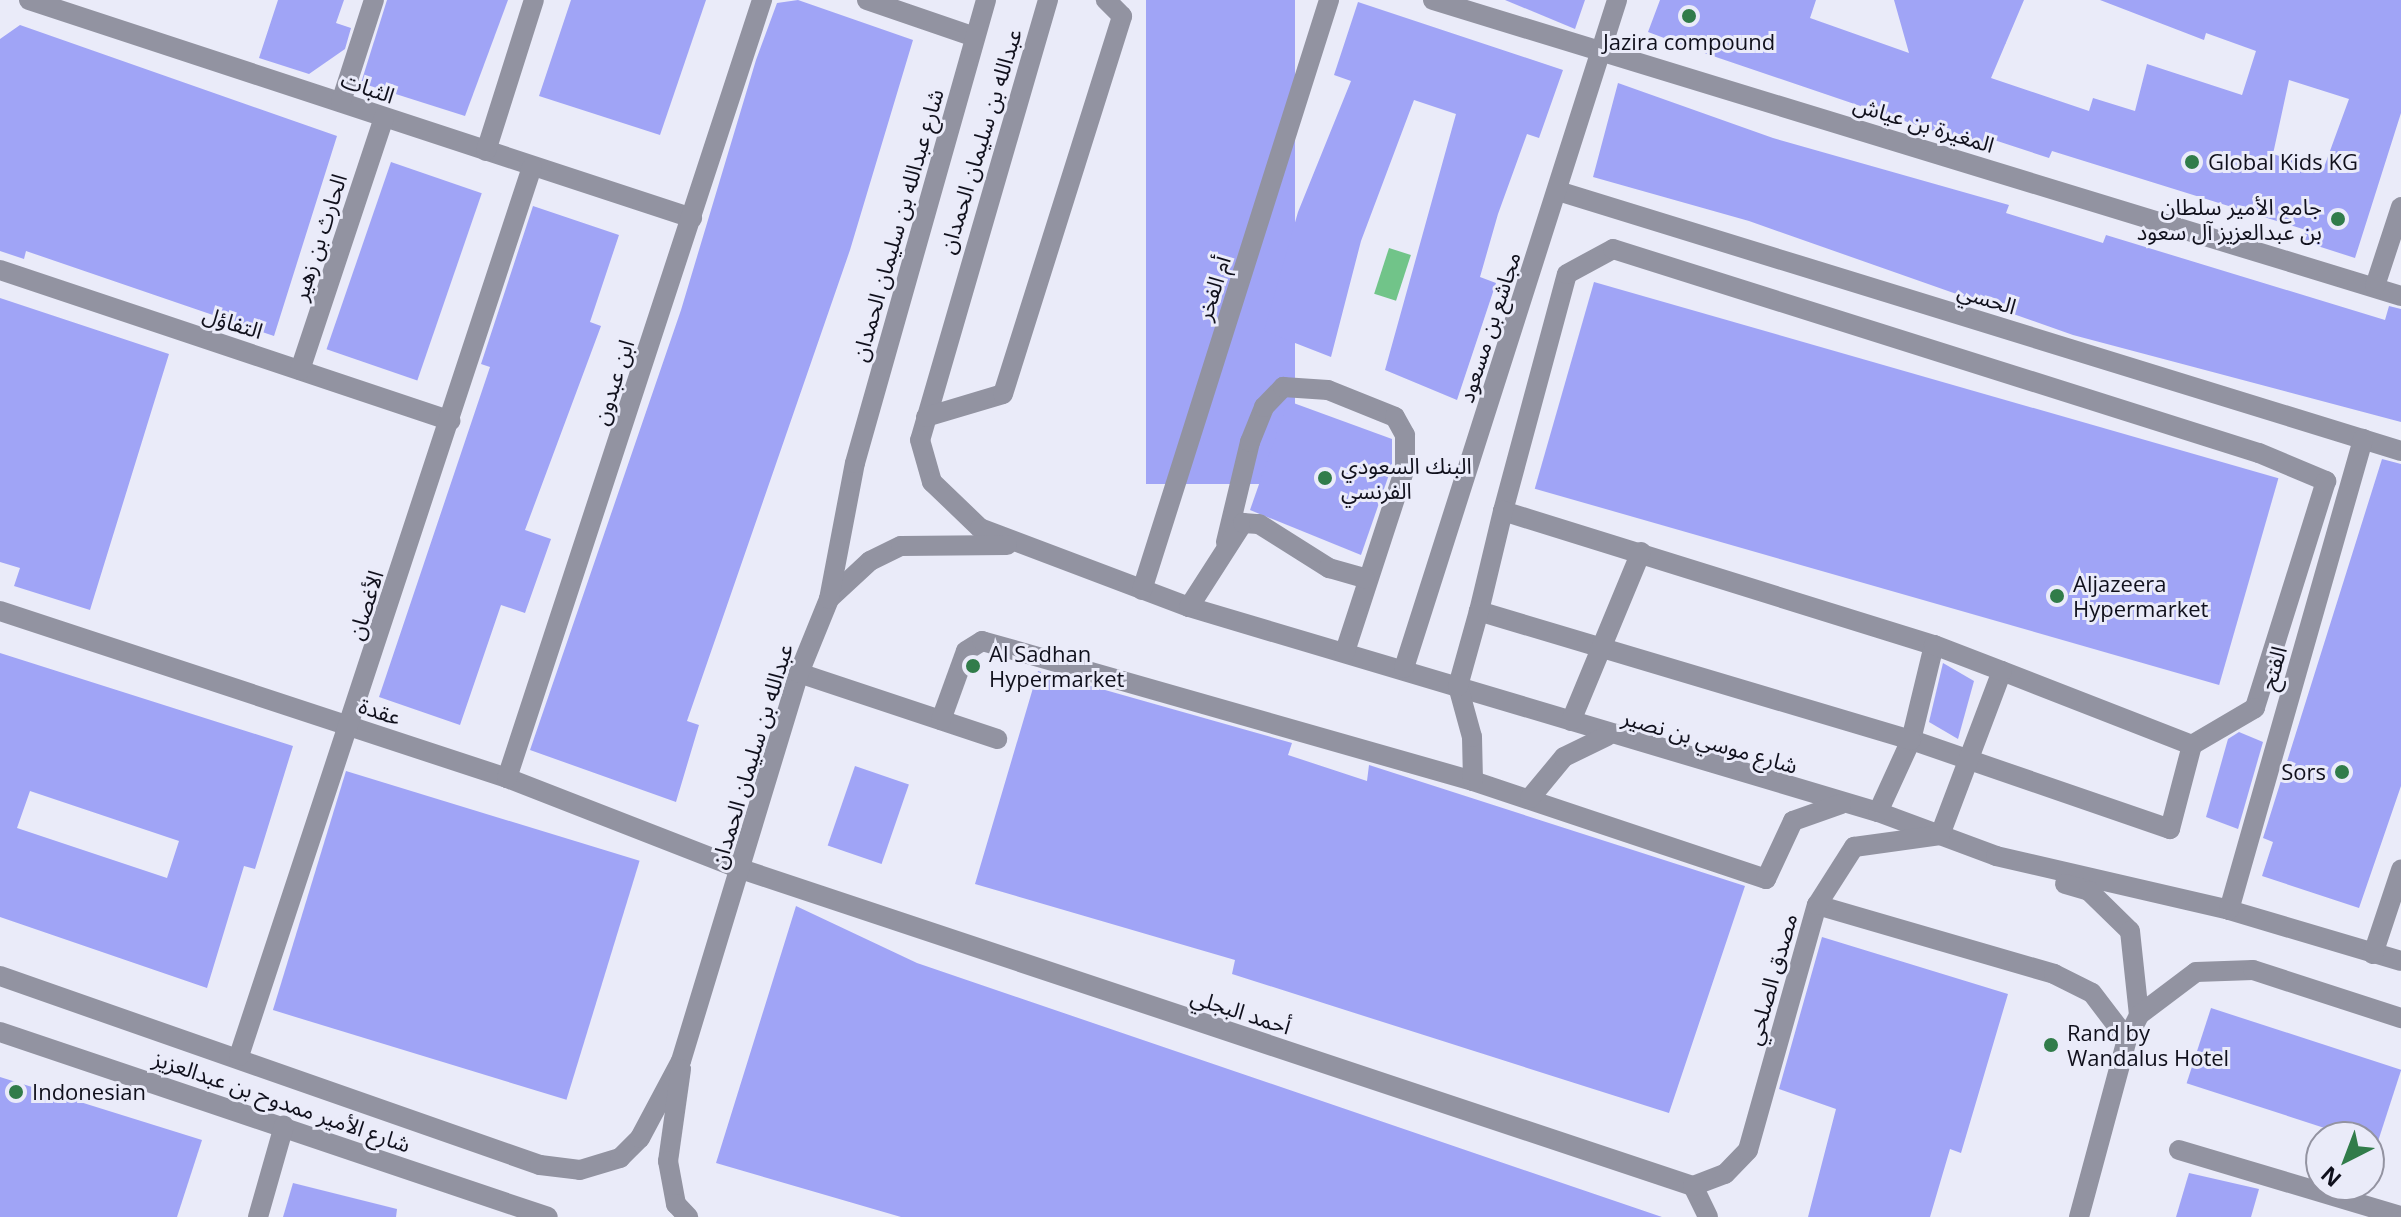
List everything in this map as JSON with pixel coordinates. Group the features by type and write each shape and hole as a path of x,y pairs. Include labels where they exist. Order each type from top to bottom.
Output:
{"street":[{"name":"الثبات","path":"29,0 692,218"},
{"path":"341,102 374,0"},
{"path":"486,151 534,0"},
{"name":"ابن عبدون","path":"507,778 762,0"},
{"path":"867,0 975,37"},
{"name":"شارع عبدالله بن سليمان الحمدان","path":"855,463 986,0"},
{"name":"عبدالله بن سليمان الحمدان","path":"1011,545 932,482 920,440 1048,0"},
{"path":"926,417 1003,394 1122,16 1106,0"},
{"name":"أم الفخر","path":"1142,590 1329,0"},
{"name":"المغيرة بن عياش","path":"1433,0 2401,296"},
{"name":"مجاشع بن مسعود","path":"1404,668 1617,0"},
{"name":"الحارث بن زهير","path":"300,370 384,118"},
{"name":"الأغصان","path":"239,1056 350,727 532,167"},
{"name":"الحسي","path":"1558,191 2401,451"},
{"path":"2375,286 2401,207"},
{"path":"1473,781 1472,737 1458,686 1503,511 1567,274 1613,249 2259,453 2326,481 2255,708 2192,745 2170,829 1971,758 1600,644 1479,611"},
{"name":"التفاؤل","path":"0,270 450,421"},
{"path":"1226,542 1231,497 1272,395 1297,384 1328,390 1395,417 1405,435 1405,468 1365,578 1345,652"},
{"name":"الفتح","path":"2229,910 2363,439"},
{"name":"عبدالله بن سليمان الحمدان","path":"681,1061 799,673 829,599 855,463"},
{"path":"1503,511 1934,645 2192,745"},
{"path":"1189,607 1226,542 1243,523 1259,524 1329,568 1365,578"},
{"path":"829,599 870,561 901,546 1011,545"},
{"name":"شارع موسي بن نصير","path":"1011,545 1189,607 1404,668 1571,721 1607,736 1878,812 1996,856 2229,910 2401,961"},
{"path":"1571,721 1600,644 1641,552"},
{"name":"عقدة","path":"0,611 507,778 741,869"},
{"path":"941,720 966,651 982,641 1530,798 1766,879 1793,821 1841,804"},
{"path":"1878,812 1911,740 1934,645"},
{"path":"1940,835 2002,671"},
{"path":"799,673 997,739"},
{"path":"1530,798 1564,757 1607,736"},
{"name":"مصدق الصلحي","path":"1693,1186 1725,1174 1748,1150 1817,905 1854,847 1940,835"},
{"path":"1996,856 2089,891 2115,913 2130,931 2137,961 2139,1015"},
{"name":"أحمد البجلي","path":"741,869 1693,1186"},
{"path":"2373,954 2401,870"},
{"path":"1817,905 2054,974 2092,993 2127,1039"},
{"path":"2079,1217 2127,1039 2139,1015 2196,972 2225,966 2401,1018"},
{"name":"شارع الأمير ممدوح بن عبدالعزيز","path":"0,976 239,1056 540,1165 580,1170 620,1158 640,1138 681,1061"},
{"name":"شارع الأمير ممدوح بن عبدالعزيز","path":"0,1032 548,1217"},
{"path":"681,1061 668,1161 676,1204 688,1217"},
{"path":"258,1217 284,1126"},
{"path":"2179,1150 2401,1216"},
{"path":"1693,1186 1708,1217"}],"shaded area":[{"path":"1389,248 1411,255 1396,301 1374,294"}],"building":[{"path":"278,0 344,0 336,23 351,28 345,49 309,74 259,58"},
{"path":"387,0 508,0 465,116 361,83"},
{"path":"571,0 706,0 660,135 539,96"},
{"path":"798,0 913,40 850,250 687,721 699,725 676,802 530,750 681,310 756,60 777,3"},
{"path":"1146,0 1295,0 1295,484 1146,484"},
{"path":"1505,0 1585,0 1575,29"},
{"path":"1660,0 1816,0 1810,18 1909,53 1894,0 2024,0 1991,78 2089,111 2093,98 2135,111 2147,64 2242,95 2256,51 2206,33 2204,40 2100,0 2401,0 2401,113 2355,258 2302,241 2306,230 2052,151 2049,158 1985,137 1981,147 1648,32","holes":["2289,80 2349,99 2323,170 2273,154"]},
{"path":"1358,2 1563,70 1539,138 1527,134 1498,214 1480,277 1496,283 1457,400 1385,370 1456,114 1414,100 1361,241 1331,357 1264,331 1298,212 1351,81 1334,75"},
{"path":"20,25 337,136 274,336 26,251 24,259 0,251 0,39"},
{"path":"1618,83 1773,138 2009,205 2006,213 2103,243 2106,235 2385,320 2389,306 2401,309 2401,422 2073,335 1749,221 1593,177"},
{"path":"391,162 482,193 417,380 327,349"},
{"path":"533,206 619,235 590,322 601,326 525,530 551,539 525,613 501,605 460,725 379,697 490,367 481,364"},
{"name":"Aljazeera Hypermarket","path":"1594,282 2278,478 2219,685 1535,489"},
{"path":"0,298 169,354 90,610 14,586 20,568 0,562"},
{"name":"البنك السعودي الفرنسي","path":"1288,401 1392,439 1392,466 1361,555 1250,510"},
{"path":"2382,459 2401,464 2401,786 2359,908 2262,876 2273,842 2263,838"},
{"path":"0,653 293,746 255,869 244,866 207,988 0,917","holes":["30,791 179,841 167,878 17,828"]},
{"path":"1943,663 1974,681 1958,739 1929,722"},
{"path":"1038,671 1292,743 1288,755 1367,781 1369,765 1745,886 1669,1113 1232,974 1235,960 975,884"},
{"path":"2239,732 2263,742 2238,829 2206,817 2228,739"},
{"path":"855,766 909,785 882,864 828,845"},
{"path":"346,771 640,861 566,1100 273,1010"},
{"path":"796,906 917,963 1662,1217 901,1217 716,1163"},
{"path":"1822,937 2008,994 1961,1153 1950,1149 1930,1217 1808,1217 1836,1109 1779,1089"},
{"path":"2211,1008 2401,1070 2385,1121 2305,1122 2187,1083"},
{"path":"0,1077 202,1140 177,1217 0,1217"},
{"path":"2189,1173 2259,1189 2251,1217 2176,1217"},
{"path":"293,1183 397,1209 396,1217 283,1217"}],"place":[{"name":"Jazira compound","path":"1689,16"},
{"name":"Global Kids KG","path":"2192,162"},
{"name":"جامع الأمير سلطان بن عبدالعزيز آل سعود","path":"2338,219"},
{"name":"البنك السعودي الفرنسي","path":"1325,478"},
{"name":"Aljazeera Hypermarket","path":"2057,596"},
{"name":"Al Sadhan Hypermarket","path":"973,666"},
{"name":"Sors","path":"2342,772"},
{"name":"Rand by Wandalus Hotel","path":"2051,1045"},
{"name":"Indonesian","path":"16,1092"}]}
